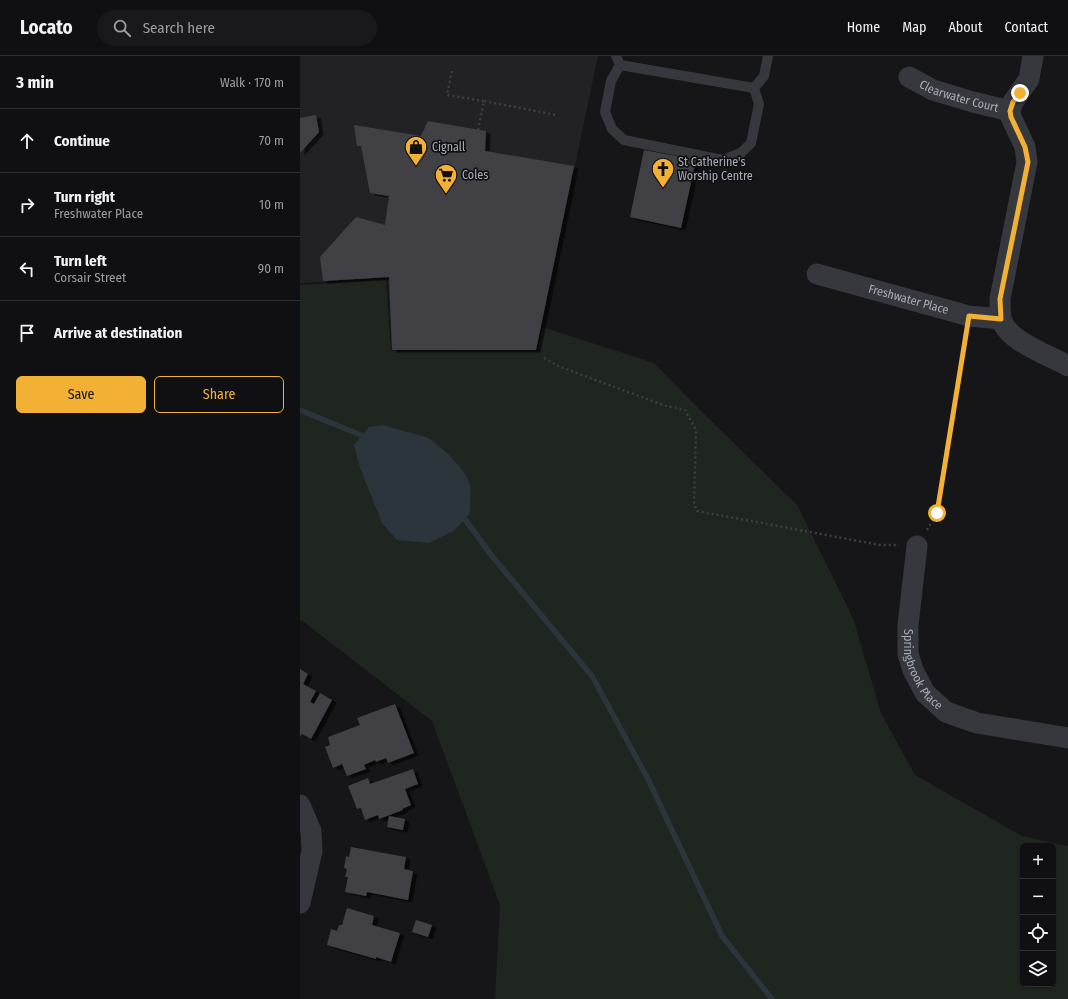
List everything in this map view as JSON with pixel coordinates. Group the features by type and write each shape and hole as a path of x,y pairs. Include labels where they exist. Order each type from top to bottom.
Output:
{"street":[{"path":"1033,56 1029,79 1013,102 1010,111 1011,117 1025,147 1028,162 1000,299 1001,319 1012,336 1028,346 1068,366"},
{"name":"Clearwater Court","path":"909,77 933,90 1010,111"},
{"name":"Freshwater Place","path":"817,274 969,316 1001,319"},
{"name":"Springbrook Place","path":"917,546 908,626 908,654 913,670 925,693 946,712 977,723 1068,738"},
{"path":"300,805 311,831 312,850 300,902"}],"lane":[{"path":"754,88 764,76 768,56"},
{"path":"618,60 754,88 759,104 751,142 741,153 723,160 624,140 612,129 605,112 611,81 618,60"}],"path":[{"path":"452,71 447,95 556,115"},
{"path":"478,130 484,102"},
{"path":"544,358 558,366 656,403 685,410 696,430 694,504 697,511 880,545 917,546 937,513 969,316"}],"shaded area":[{"path":"300,56 598,56 536,351 392,350 388,278 300,283"},
{"path":"386,280 391,351 537,351 542,327 654,363 797,505 853,618 881,713 915,775 1022,836 1054,843 1020,843 1020,987 1056,987 1056,843 1068,846 1068,999 495,999 500,905 432,721 300,619 300,285"},
{"path":"382,425 426,437 445,451 464,472 470,485 470,513 454,531 429,543 397,540 382,523 360,468 354,445 369,427"}],"building":[{"path":"316,115 319,132 300,153 300,118"},
{"path":"428,121 486,131 485,151 574,166 536,350 392,350 389,277 323,281 320,257 356,217 385,225 389,196 370,193 361,146 357,146 354,125 421,136"},
{"name":"St Catherine's Worship Centre","path":"644,150 696,160 681,228 630,217"},
{"path":"300,669 308,674 303,684 316,691 310,702 314,704 320,693 332,700 311,739 302,734 300,737"},
{"path":"395,704 414,753 388,763 386,758 376,762 375,760 364,765 366,769 347,776 342,764 333,768 325,747 330,745 328,737 360,725 357,718"},
{"path":"413,769 418,784 405,789 411,805 402,809 403,810 379,819 378,815 365,820 361,808 357,809 348,786 368,778 370,784"},
{"path":"389,816 405,819 403,830 387,827"},
{"path":"351,847 406,857 404,869 413,871 408,900 367,892 366,896 345,892 348,877 345,877 347,869 344,868 346,856 349,857"},
{"path":"347,908 374,916 372,925 400,933 391,962 327,945 331,929 337,931 339,925 342,925"},
{"path":"416,920 432,925 428,937 412,932"}],"waterway":[{"path":"300,410 368,438"},
{"path":"461,514 492,556 592,676 648,779 722,936 772,999"}],"place":[{"name":"Cignall","path":"416,166"},
{"name":"St Catherine's Worship Centre","path":"663,188"},
{"name":"Coles","path":"446,194"}],"route":[{"path":"937,513 969,316 1001,319 1000,299 1028,162 1025,147 1011,117 1010,111 1013,102 1020,93"}]}
